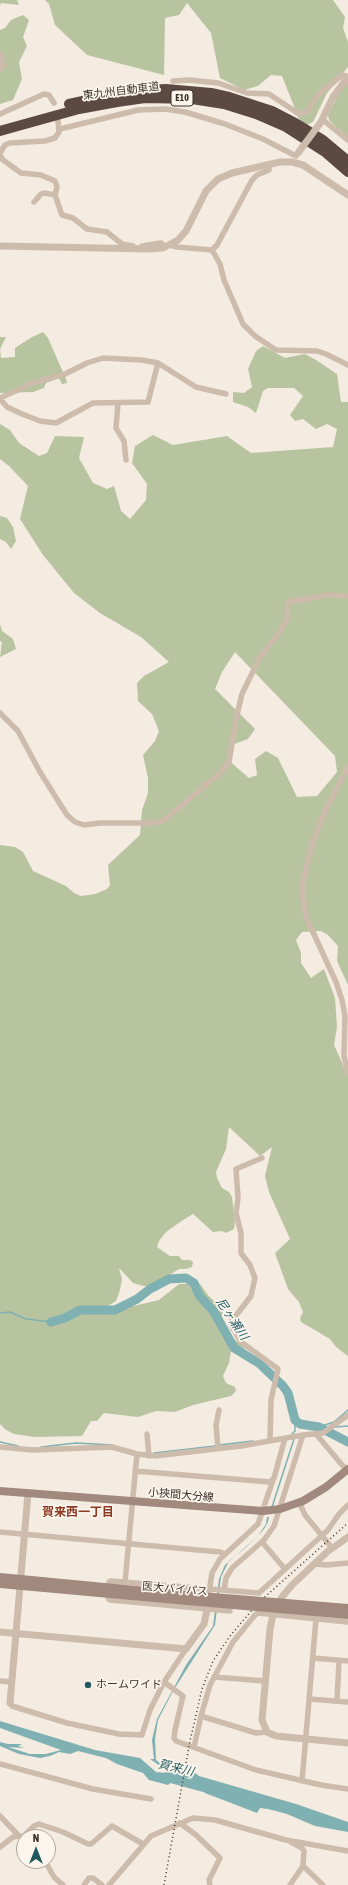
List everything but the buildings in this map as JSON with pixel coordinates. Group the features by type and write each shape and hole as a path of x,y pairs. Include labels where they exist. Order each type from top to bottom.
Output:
{"highway":[{"name":"東九州自動車道","path":"0,124 77,102 115,94 166,89 192,90 229,97 272,111 323,140 348,161"},
{"name":"東九州自動車道","path":"0,131 79,109 117,102 146,98 173,97 192,99 224,104 256,114 286,127 325,152 348,172"}],"main road":[{"name":"小挾間大分線","path":"0,1490 132,1502 271,1510 299,1502 319,1492 347,1471"},
{"name":"医大バイパス","path":"0,1578 20,1583"},
{"name":"医大バイパス","path":"0,1584 20,1583 187,1598 348,1615"},
{"name":"医大バイパス","path":"187,1598 348,1608"}],"street":[{"path":"0,54 4,64 0,70"},
{"path":"168,246 186,231 203,196 214,182 228,174 295,157 322,120 333,97 348,77 343,75 341,76 319,94 307,112 299,114 269,94 247,93 218,83 196,80 173,81"},
{"path":"0,114 44,94 49,95 54,103"},
{"path":"60,129 138,110 165,109 185,112 225,124 258,137 295,157 348,195"},
{"path":"322,120 348,140"},
{"path":"58,121 60,129 57,137 52,140 10,143 5,145 0,154 2,160 21,173 41,176 54,181 57,187 55,195 62,214 73,218 86,229 107,232 122,244 147,246 162,243 168,246"},
{"path":"0,246 148,250 168,246 212,250 217,245 252,180 257,175 269,170 269,164"},
{"path":"34,202 41,194 44,193 55,195"},
{"path":"212,250 220,264 224,280 243,324 255,336 276,350 317,351 348,365"},
{"path":"158,363 148,402 93,403 61,421 50,423 22,414 7,407 0,398 9,393 65,374 96,360 124,359 158,363 196,387 226,394"},
{"path":"118,403 116,428 124,441 126,460"},
{"path":"0,713 18,731 40,772 67,815 75,822 84,825 100,823 153,823 163,821 221,772 229,762 242,694 260,657 279,633 287,618 288,602 328,595 348,596"},
{"path":"348,766 343,778 331,798 313,841 305,872 304,898 306,917 336,982 342,1000 345,1016 344,1056 348,1073"},
{"path":"262,1158 236,1169 238,1198 236,1213 241,1233 241,1253 250,1265 255,1278 251,1296 231,1322 231,1325 241,1342 272,1364 277,1370 271,1407 270,1441"},
{"path":"218,1448 216,1425 219,1410"},
{"path":"0,1447 33,1450 112,1447 149,1456 316,1434 325,1432 348,1415"},
{"path":"147,1434 149,1456"},
{"path":"316,1434 347,1471"},
{"path":"28,1493 10,1703 12,1706 62,1722 119,1734 142,1735 150,1710 164,1682 204,1624 209,1589 214,1570 225,1554 254,1528 271,1510 300,1435"},
{"path":"224,1590 226,1578 232,1568 262,1542 272,1530 271,1510 273,1480 288,1438"},
{"path":"125,1582 137,1454"},
{"path":"135,1471 268,1482 273,1480"},
{"path":"299,1502 305,1515 332,1548"},
{"path":"230,1611 110,1600 108,1599 108,1591 110,1581 259,1593 322,1536 348,1505"},
{"path":"0,1532 220,1552 225,1554"},
{"path":"266,1732 262,1720 270,1629 273,1615 287,1590 332,1548 348,1537"},
{"path":"262,1542 285,1569"},
{"path":"315,1564 327,1565 348,1563"},
{"path":"194,1747 201,1716 214,1677 233,1642 252,1617 258,1613 348,1622"},
{"path":"302,1781 316,1619"},
{"path":"0,1632 186,1649"},
{"path":"313,1658 348,1662"},
{"path":"337,1701 339,1661"},
{"path":"214,1677 265,1682"},
{"path":"0,1681 11,1682"},
{"path":"164,1682 182,1693 184,1697 175,1730 174,1738 176,1741 256,1770 302,1781 348,1789"},
{"path":"309,1699 348,1702"},
{"path":"201,1716 256,1733 266,1732 276,1736 348,1744"},
{"path":"0,1764 93,1789 151,1799"},
{"path":"0,1816 16,1831"},
{"path":"109,1885 143,1844 154,1834 193,1818 215,1820 286,1840 348,1851"},
{"path":"180,1823 196,1834 220,1858 209,1880 210,1885"},
{"path":"31,1829 39,1824 54,1829"},
{"path":"56,1830 91,1844 112,1826 143,1844"},
{"path":"0,1847 10,1839 16,1838"},
{"path":"286,1840 304,1850 302,1866 290,1885"},
{"path":"302,1866 323,1885"},
{"path":"50,1869 54,1877 63,1885"},
{"path":"84,1885 89,1878 94,1878 102,1885"}],"green space":[{"path":"0,0 17,0 19,5 1,3 0,6"},
{"path":"45,0 333,0 345,17 343,28 348,42 348,67 327,93 313,122 307,125 299,119 282,76 271,75 258,86 244,90 220,78 211,33 187,3 179,15 165,18 164,75 87,55 55,25 49,4"},
{"path":"23,15 29,20 23,37 27,46 19,62 22,79 13,100 0,104 0,30 5,28 11,20"},
{"path":"348,81 348,138 329,120 328,115 338,95"},
{"path":"43,332 48,338 67,383 62,384 59,378 46,383 44,388 33,392 0,393 0,349 1,358 15,357 15,348"},
{"path":"0,337 6,337 0,349"},
{"path":"263,346 285,358 305,354 316,360 337,374 341,402 348,402 348,985 337,961 338,946 328,935 321,931 302,932 296,940 301,953 301,963 311,978 324,969 335,998 337,1027 334,1045 348,1076 348,1356 336,1347 330,1339 301,1322 300,1318 303,1312 299,1302 288,1289 275,1253 290,1239 269,1192 265,1176 272,1147 260,1156 229,1127 226,1149 216,1172 222,1188 229,1192 232,1197 235,1222 234,1229 226,1233 222,1231 213,1232 193,1214 183,1220 166,1232 159,1241 157,1247 170,1256 179,1256 182,1260 190,1260 193,1262 192,1267 179,1269 152,1286 143,1286 133,1283 119,1268 122,1279 120,1290 116,1301 106,1307 134,1306 159,1300 179,1284 200,1284 208,1295 223,1310 221,1329 243,1346 246,1351 231,1351 229,1363 223,1376 226,1383 235,1387 236,1391 231,1396 193,1405 175,1412 156,1411 138,1417 104,1413 97,1421 91,1421 82,1436 35,1437 14,1434 6,1430 0,1424 0,845 15,847 23,852 33,871 66,886 74,893 81,896 95,894 107,889 110,885 108,865 140,835 142,810 148,793 148,778 143,755 155,741 159,731 152,714 138,701 137,683 144,676 169,662 141,637 100,613 74,593 43,555 20,519 28,486 9,466 0,459 0,424 10,430 19,443 39,456 47,453 55,436 84,437 79,458 93,483 107,489 114,486 121,511 130,519 146,500 147,484 132,463 135,446 153,435 173,445 227,436 251,453 333,447 337,429 327,424 316,429 303,419 295,421 290,415 303,396 294,388 268,388 263,391 256,413 248,407 233,402 233,392 244,393 252,387 248,369 256,351","holes":["235,652 335,756 337,772 317,796 297,797 278,758 266,751 255,759 257,775 249,778 227,759 229,746 248,739 255,729 215,689 222,672"]},
{"path":"0,516 7,518 13,527 16,541 11,549 6,542 0,539"},
{"path":"0,624 2,631 13,639 16,649 0,657 2,642 0,641"}],"water":[{"path":"267,1517 269,1517 264,1529 258,1536 266,1524"},
{"path":"229,1562 221,1577 215,1625 173,1691 158,1720 155,1739 156,1760 170,1770 191,1770 199,1776 296,1804 348,1822 348,1832 315,1826 287,1814 268,1809 260,1808 257,1813 205,1793 189,1778 178,1777 168,1785 149,1780 143,1773 117,1764 106,1758 78,1751 70,1754 59,1752 40,1758 19,1754 0,1746 0,1742 8,1744 22,1744 18,1746 24,1748 8,1747 30,1754 46,1754 61,1750 0,1728 0,1721 95,1750 140,1758 156,1772 165,1773 166,1772 163,1768 150,1759 154,1759 152,1740 157,1719 186,1665 213,1626 219,1579 225,1565"}],"waterway":[{"name":"尼ヶ瀬川","path":"51,1322 65,1318 80,1310 115,1310 137,1299 150,1289 169,1279 186,1278 194,1283 199,1295 214,1312 234,1348 260,1364 283,1386 288,1393 295,1420 300,1424 319,1427 348,1442"},
{"path":"0,1313 10,1312 26,1319 51,1322"},
{"path":"319,1427 334,1422 348,1410"},
{"path":"292,1434 295,1431 295,1420"},
{"path":"335,1427 348,1426"},
{"path":"272,1507 294,1439"},
{"path":"219,1445 253,1441"},
{"path":"0,1442 18,1446"},
{"path":"41,1447 76,1443 113,1445"},
{"path":"154,1453 215,1446"},
{"name":"賀来川","path":"165,1777 209,1789"}],"railway":[{"path":"164,1885 190,1741 202,1689 213,1661 230,1636 258,1603 348,1523"}],"place":[{"name":"ホームワイド","path":"88,1685"}],"district":[{"name":"賀来西一丁目","path":"78,1512"}]}
